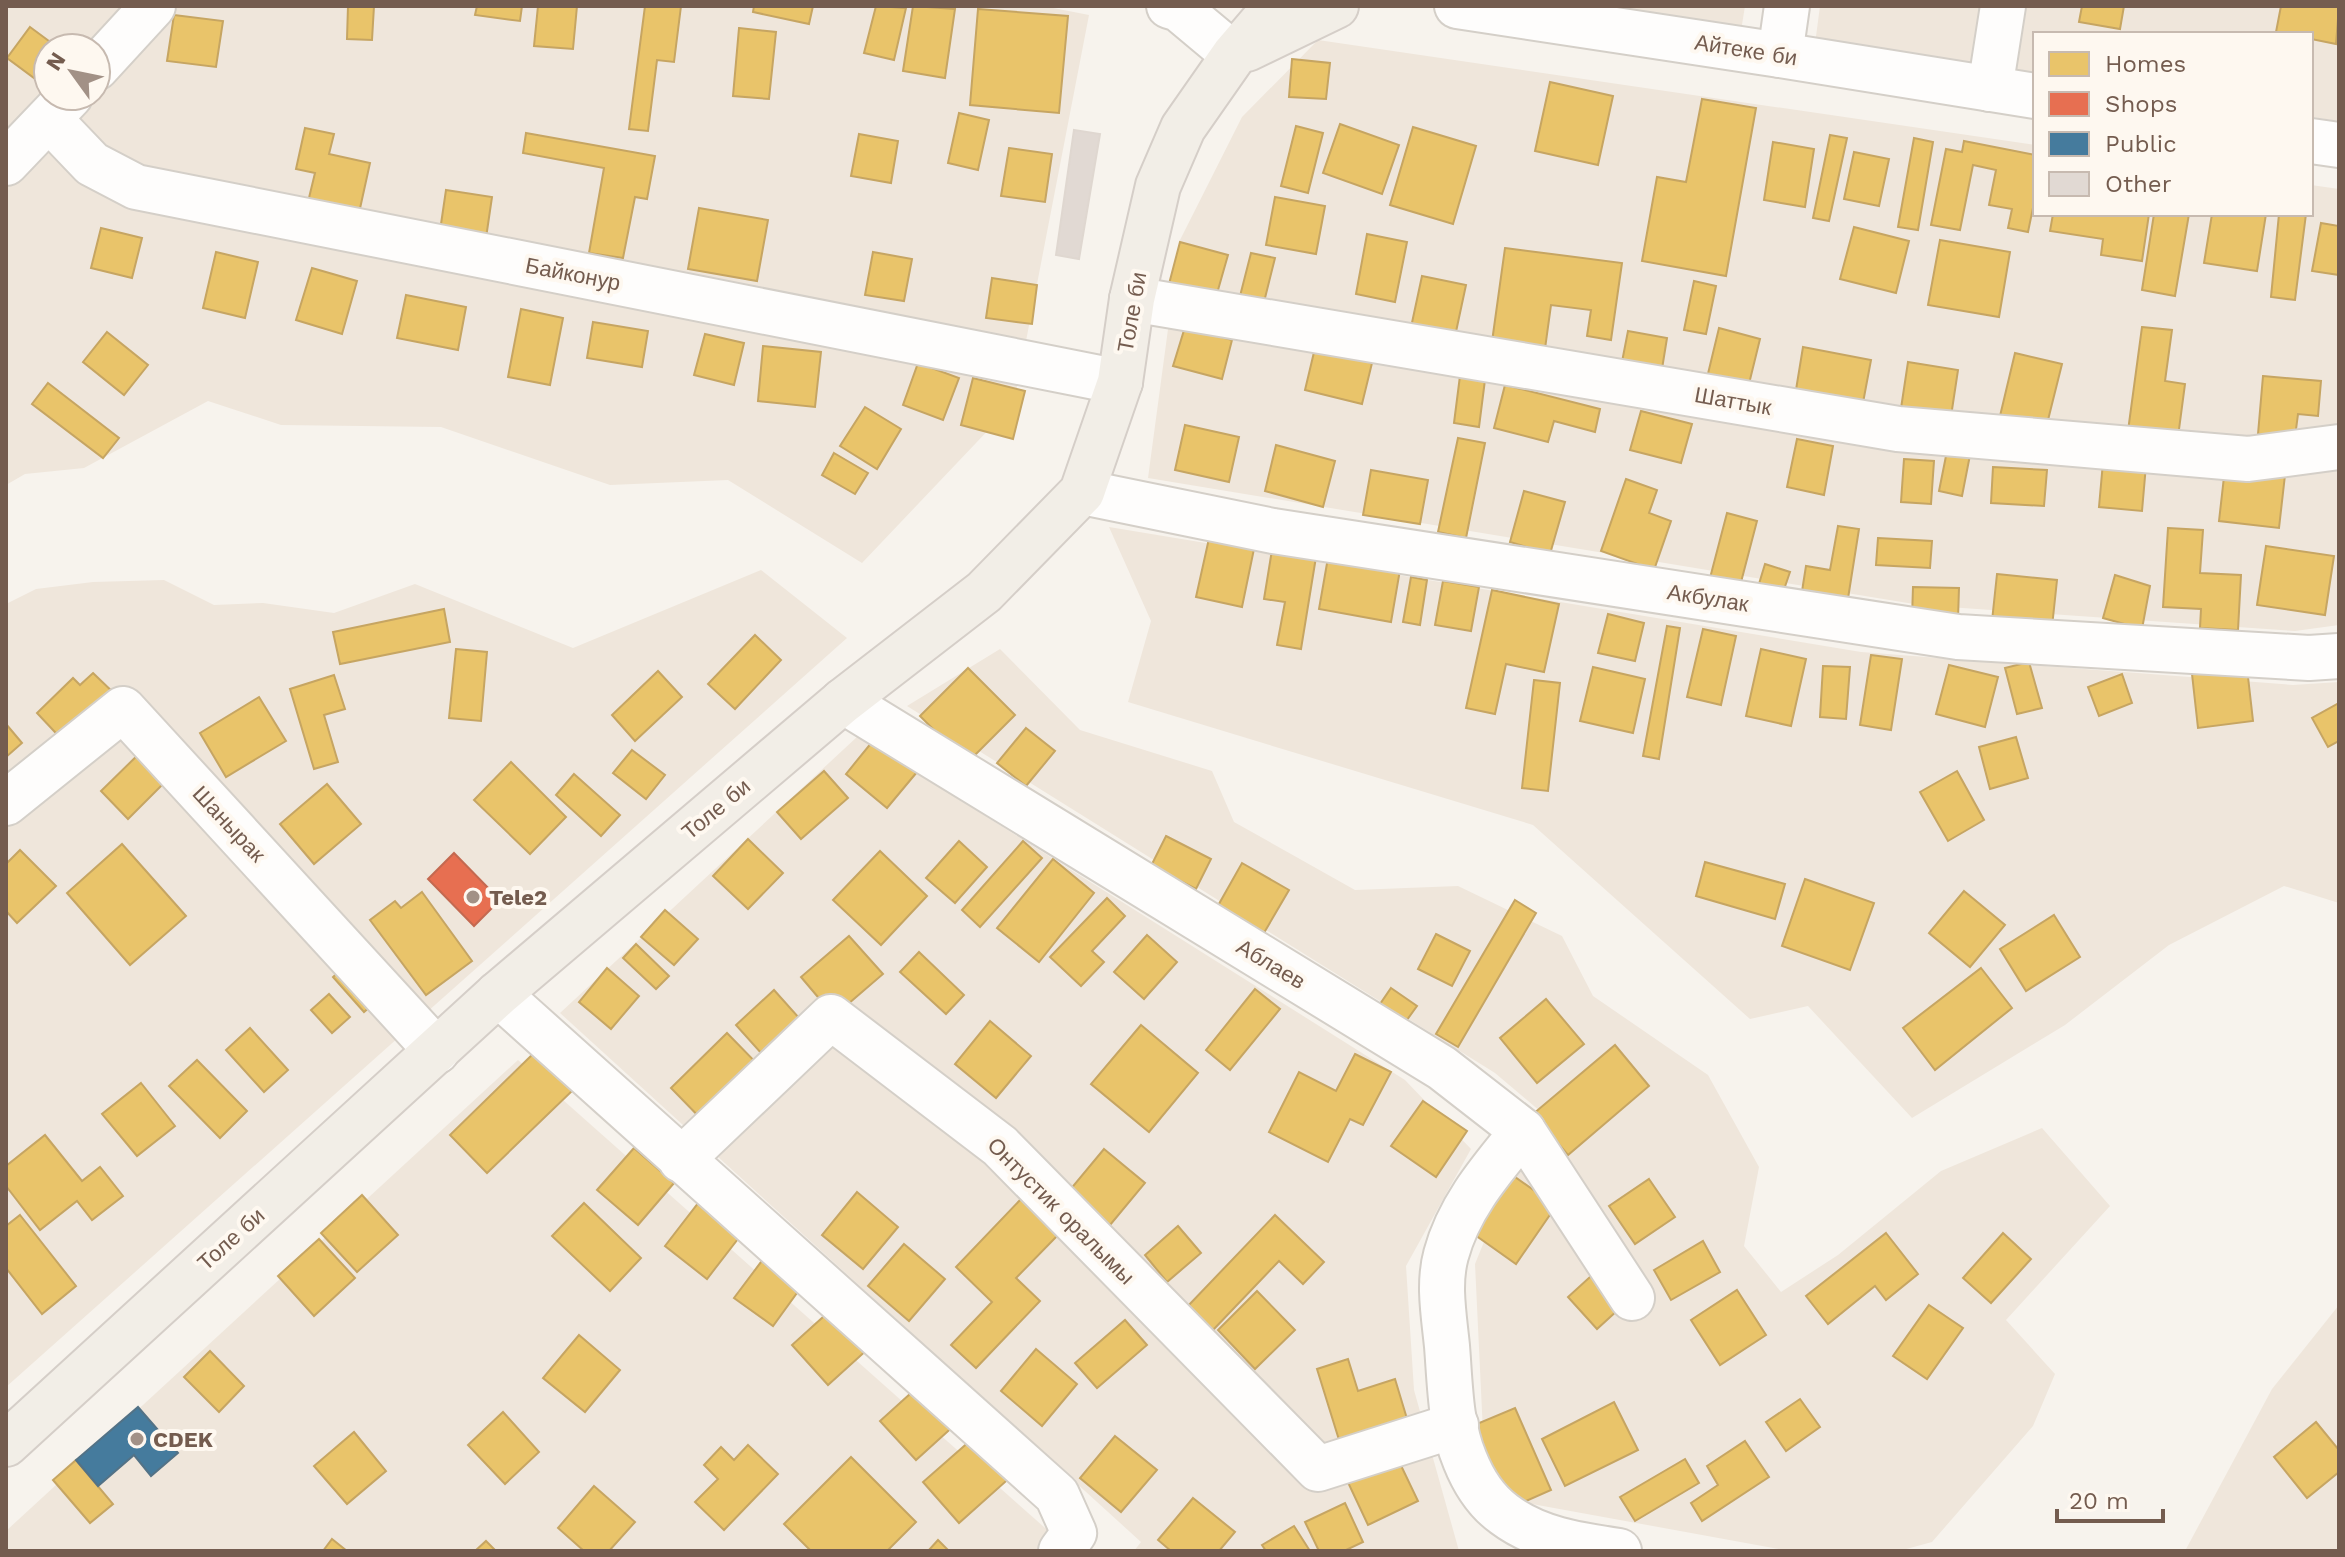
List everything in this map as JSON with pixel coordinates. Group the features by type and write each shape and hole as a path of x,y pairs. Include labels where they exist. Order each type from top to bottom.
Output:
{"main road":[{"name":"Толе би","path":"6,1444 498,994 843,701 984,592 1082,492 1120,382 1132,299 1158,186 1183,128 1234,55 1276,6"},
{"name":"Толе би","path":"1234,55 1336,6"}],"street":[{"path":"112,51 153,6"},
{"path":"1169,6 1179,9 1234,55"},
{"path":"1780,55 1787,6"},
{"path":"1990,89 2003,6"},
{"name":"Айтеке би","path":"1472,7 2033,96"},
{"path":"6,163 55,112"},
{"name":"Байконур","path":"61,112 92,164 136,187 1120,382"},
{"path":"2313,141 2339,145"},
{"name":"Шаттык","path":"1132,299 1898,429 2248,459 2339,447"},
{"name":"Акбулак","path":"1082,492 1273,531 1958,637 2309,658 2339,656"},
{"name":"Аблаев","path":"843,701 1442,1068 1523,1131 1632,1298"},
{"name":"Шанырак","path":"6,803 123,709 437,1051"},
{"path":"498,994 1057,1495 1074,1533 1061,1551"},
{"name":"Онтустик оралымы","path":"681,1160 831,1017 1000,1146 1318,1469 1456,1425"},
{"path":"1523,1131 1466,1205 1446,1255 1441,1284 1452,1410 1464,1459 1480,1490 1502,1513 1527,1528 1564,1542 1619,1551"}],"shaded area":[{"path":"6,6 1043,6 1089,15 1014,403 862,563 728,480 610,485 441,427 281,425 208,401 84,468 25,474 6,485"},
{"path":"1551,6 1745,6 1740,37"},
{"path":"1820,6 2339,6 2339,121 2313,117 2313,32 2033,32 2033,76 1815,44"},
{"path":"1318,40 2033,145 2033,216 2313,216 2313,185 2339,189 2339,625 2295,631 1920,605 1148,478 1180,240 1242,117"},
{"path":"1109,527 1861,652 2293,685 2339,682 2339,903 2284,886 2169,945 2065,1025 1912,1118 1808,1006 1750,1019 1533,825 1128,702 1151,621"},
{"path":"761,570 847,638 6,1387 6,604 36,589 93,582 164,580 214,605 263,603 334,613 415,584 573,648"},
{"path":"1000,649 1080,730 1212,771 1234,822 1355,890 1458,886 1562,936 1593,996 1708,1075 1759,1167 1744,1246 1781,1292 1838,1255 1941,1171 2042,1128 2110,1206 2006,1320 2055,1374 2033,1426 1932,1542 1899,1551 1790,1551 1532,1504 1507,1481 1483,1432 1475,1264 1501,1200 1554,1123 1495,1073 907,706"},
{"path":"858,736 1405,1080 1471,1149 1406,1266 1414,1390 1459,1551 1134,1551 1141,1542 560,1013"},
{"path":"518,1060 1071,1551 6,1551 6,1531"},
{"path":"2339,1305 2339,1551 2185,1551 2272,1389"}],"building: Homes":[{"path":"348,6 374,6 372,40 347,39"},
{"path":"477,6 522,6 520,21 475,15"},
{"path":"538,6 577,6 573,49 534,46"},
{"path":"645,6 681,6 674,62 657,60 648,131 629,129"},
{"path":"754,6 813,6 809,24 753,12"},
{"path":"876,6 906,8 894,60 864,53"},
{"path":"913,6 955,9 945,78 903,71"},
{"path":"2082,6 2124,6 2120,29 2079,22"},
{"path":"2281,6 2339,6 2336,44 2313,39 2313,32 2276,32"},
{"path":"978,9 1068,16 1059,113 970,105"},
{"path":"174,15 223,21 216,67 167,61"},
{"path":"30,27 37,32 32,32 32,77 7,58"},
{"path":"739,28 776,32 769,99 733,96"},
{"path":"1292,59 1330,63 1326,99 1289,97"},
{"path":"1550,82 1613,96 1598,165 1535,151"},
{"path":"1702,99 1756,108 1726,276 1642,261 1657,177 1686,182"},
{"path":"959,113 989,120 978,170 948,163"},
{"path":"1340,124 1399,145 1382,194 1323,173"},
{"path":"1296,126 1323,133 1308,193 1281,186"},
{"path":"1413,127 1476,146 1453,224 1390,205"},
{"path":"305,128 334,134 329,154 370,163 359,213 308,202 315,173 296,169"},
{"path":"526,133 655,156 647,199 635,197 623,258 589,253 604,168 523,153"},
{"path":"859,134 898,141 891,183 851,176"},
{"path":"1830,135 1847,138 1829,221 1813,218"},
{"path":"1914,138 1933,142 1918,230 1898,227"},
{"path":"1964,141 2033,155 2033,208 2028,232 2008,228 2012,209 1989,205 1996,170 1973,165 1960,230 1931,225 1946,149 1962,152"},
{"path":"1773,142 1814,149 1805,207 1764,200"},
{"path":"1009,148 1052,154 1045,202 1001,196"},
{"path":"1854,152 1889,159 1879,206 1844,199"},
{"path":"446,190 492,197 486,238 440,231"},
{"path":"1275,197 1325,206 1316,254 1266,245"},
{"path":"699,208 768,220 757,281 688,269"},
{"path":"2053,216 2149,216 2142,261 2101,255 2103,239 2050,231"},
{"path":"2154,216 2189,216 2175,296 2142,290"},
{"path":"2212,216 2266,216 2257,271 2204,263"},
{"path":"2279,216 2306,216 2295,300 2271,297"},
{"path":"2321,223 2339,226 2339,275 2312,271"},
{"path":"1854,227 1909,241 1896,293 1840,279"},
{"path":"101,228 142,238 132,278 91,268"},
{"path":"1367,234 1407,242 1395,302 1356,294"},
{"path":"1940,240 2010,252 1999,317 1928,305"},
{"path":"1180,242 1228,255 1216,297 1169,284"},
{"path":"1505,248 1622,263 1611,340 1587,336 1591,310 1551,305 1544,356 1491,349"},
{"path":"216,252 258,262 245,318 203,308"},
{"path":"873,252 912,259 904,301 865,295"},
{"path":"1251,253 1275,258 1263,306 1239,300"},
{"path":"312,268 357,281 342,334 296,320"},
{"path":"1422,276 1466,285 1454,341 1410,332"},
{"path":"992,278 1037,285 1032,324 986,318"},
{"path":"1694,281 1716,286 1706,334 1684,330"},
{"path":"406,295 466,307 458,350 397,338"},
{"path":"521,309 563,318 550,385 508,377"},
{"path":"593,322 648,331 642,367 587,358"},
{"path":"1185,327 1232,340 1222,379 1173,366"},
{"path":"2142,327 2172,330 2165,381 2185,384 2178,437 2128,431"},
{"path":"1719,328 1760,339 1747,392 1706,382"},
{"path":"1628,331 1667,338 1661,375 1621,367"},
{"path":"107,332 148,365 124,395 83,362"},
{"path":"705,334 744,343 734,385 694,375"},
{"path":"763,346 821,352 815,407 758,401"},
{"path":"1803,347 1871,360 1862,408 1795,396"},
{"path":"1315,348 1372,363 1362,404 1305,390"},
{"path":"2015,353 2062,364 2046,428 2000,416"},
{"path":"1908,362 1958,370 1950,423 1900,415"},
{"path":"918,363 959,378 943,420 903,405"},
{"path":"1461,368 1486,372 1479,427 1454,423"},
{"path":"2263,376 2321,381 2318,416 2298,414 2295,437 2258,434"},
{"path":"973,378 1025,391 1013,439 961,425"},
{"path":"48,383 119,438 103,458 32,404"},
{"path":"1505,385 1600,409 1595,432 1554,421 1548,442 1494,428"},
{"path":"865,407 901,429 877,469 840,446"},
{"path":"1641,411 1692,424 1681,463 1630,450"},
{"path":"1185,425 1239,437 1229,482 1175,470"},
{"path":"1458,438 1485,443 1466,538 1438,532"},
{"path":"1797,439 1833,446 1824,495 1787,487"},
{"path":"1276,445 1335,461 1323,507 1265,491"},
{"path":"1947,451 1970,455 1962,496 1939,491"},
{"path":"834,453 868,473 855,494 822,475"},
{"path":"1904,459 1934,461 1931,504 1901,502"},
{"path":"2103,462 2146,465 2142,511 2099,507"},
{"path":"1993,467 2047,470 2044,506 1991,503"},
{"path":"2225,468 2285,475 2279,528 2219,521"},
{"path":"1371,470 1428,480 1420,524 1363,515"},
{"path":"1626,479 1657,490 1649,513 1671,521 1654,570 1601,551"},
{"path":"1524,491 1565,502 1550,554 1510,542"},
{"path":"1727,513 1757,521 1740,586 1710,578"},
{"path":"1838,526 1859,529 1846,611 1800,604 1806,566 1830,570"},
{"path":"2168,528 2203,530 2200,573 2241,575 2238,630 2200,628 2201,609 2163,607"},
{"path":"1210,534 1255,544 1242,607 1196,597"},
{"path":"1878,538 1932,541 1930,568 1876,565"},
{"path":"2266,546 2334,556 2325,615 2257,605"},
{"path":"1272,550 1316,557 1301,649 1277,645 1285,602 1264,599"},
{"path":"1329,552 1401,564 1391,622 1319,609"},
{"path":"1765,564 1790,572 1779,604 1755,597"},
{"path":"1997,574 2057,580 2052,627 1992,621"},
{"path":"2115,575 2150,586 2142,629 2103,618"},
{"path":"1411,577 1427,580 1420,625 1403,622"},
{"path":"1443,581 1479,587 1471,631 1435,625"},
{"path":"1913,587 1959,588 1958,619 1912,618"},
{"path":"1492,590 1559,604 1544,672 1506,664 1495,714 1466,708"},
{"path":"444,609 450,642 340,664 333,632"},
{"path":"1608,614 1644,623 1635,661 1598,653"},
{"path":"1667,626 1680,628 1659,759 1643,756"},
{"path":"1703,629 1736,636 1721,705 1687,697"},
{"path":"755,635 781,660 735,709 708,684"},
{"path":"456,649 487,652 481,721 449,718"},
{"path":"1761,649 1806,659 1791,726 1746,716"},
{"path":"1871,655 1902,659 1891,730 1860,725"},
{"path":"2029,662 2042,708 2017,714 2005,668"},
{"path":"1949,665 1998,677 1985,727 1936,714"},
{"path":"1823,666 1850,667 1846,719 1820,717"},
{"path":"1593,667 1645,679 1633,733 1580,721"},
{"path":"968,668 1015,715 967,763 920,716"},
{"path":"2247,668 2253,721 2198,728 2192,674"},
{"path":"658,671 682,697 635,741 612,715"},
{"path":"93,673 119,698 69,747 37,713 73,678 80,685"},
{"path":"2122,674 2132,703 2099,716 2088,687"},
{"path":"334,675 345,709 324,715 338,762 314,769 290,689"},
{"path":"1534,680 1560,683 1548,791 1522,788"},
{"path":"259,697 286,741 226,777 200,733"},
{"path":"2339,703 2339,741 2328,747 2312,718"},
{"path":"6,724 22,743 6,757"},
{"path":"1026,728 1055,751 1026,786 997,763"},
{"path":"881,731 922,766 887,808 846,774"},
{"path":"2016,737 2028,778 1990,789 1979,747"},
{"path":"147,746 174,773 128,819 101,791"},
{"path":"632,750 665,775 646,799 613,773"},
{"path":"511,762 566,817 530,854 474,800"},
{"path":"824,771 848,798 801,839 777,812"},
{"path":"1957,771 1984,820 1948,841 1920,792"},
{"path":"574,774 620,815 601,836 556,795"},
{"path":"327,784 361,824 314,864 280,824"},
{"path":"1166,836 1211,859 1196,889 1151,866"},
{"path":"748,839 783,873 748,909 713,876"},
{"path":"959,841 987,867 955,903 926,878"},
{"path":"1023,841 1042,858 980,927 962,910"},
{"path":"122,844 186,916 130,965 67,893"},
{"path":"20,850 56,886 17,923 6,911 6,864"},
{"path":"880,851 927,896 881,945 833,900"},
{"path":"1053,859 1094,893 1039,962 997,928"},
{"path":"1705,862 1785,884 1775,919 1696,896"},
{"path":"1242,863 1289,890 1261,938 1215,911"},
{"path":"1805,879 1874,903 1850,970 1782,946"},
{"path":"1964,891 2005,925 1970,967 1929,933"},
{"path":"422,892 472,961 426,995 370,920 395,901 401,908"},
{"path":"1107,898 1125,916 1092,951 1104,962 1081,986 1050,957"},
{"path":"1515,900 1536,913 1458,1047 1436,1034"},
{"path":"665,910 698,939 674,965 641,937"},
{"path":"2054,915 2080,957 2026,991 2000,949"},
{"path":"1436,934 1470,951 1452,986 1418,969"},
{"path":"1147,935 1177,962 1144,999 1114,972"},
{"path":"849,936 883,974 834,1016 801,977"},
{"path":"636,944 669,976 656,989 623,958"},
{"path":"919,952 964,995 946,1014 900,972"},
{"path":"347,964 379,999 364,1012 333,977"},
{"path":"607,968 639,996 611,1029 579,1002"},
{"path":"1981,968 2012,1008 1935,1070 1903,1028"},
{"path":"1391,988 1417,1006 1404,1024 1378,1007"},
{"path":"1255,989 1280,1009 1230,1070 1206,1050"},
{"path":"774,990 808,1028 770,1063 736,1025"},
{"path":"329,994 350,1017 332,1033 311,1010"},
{"path":"1546,999 1584,1044 1537,1083 1500,1038"},
{"path":"990,1021 1031,1056 996,1098 955,1064"},
{"path":"1141,1025 1198,1073 1149,1132 1091,1084"},
{"path":"250,1028 288,1070 264,1092 226,1050"},
{"path":"727,1033 767,1074 711,1129 671,1088"},
{"path":"1615,1045 1649,1086 1568,1155 1533,1114"},
{"path":"536,1051 573,1090 487,1173 450,1135"},
{"path":"1355,1054 1391,1072 1363,1125 1350,1119 1328,1162 1269,1132 1299,1072 1336,1091"},
{"path":"197,1060 247,1111 220,1138 169,1086"},
{"path":"141,1083 175,1126 137,1156 102,1114"},
{"path":"1423,1101 1467,1131 1436,1177 1391,1146"},
{"path":"45,1135 82,1181 100,1167 123,1196 92,1220 77,1201 40,1230 6,1186 6,1166"},
{"path":"634,1148 674,1183 638,1225 597,1190"},
{"path":"1104,1149 1145,1183 1110,1225 1069,1191"},
{"path":"1508,1172 1556,1206 1516,1264 1468,1230"},
{"path":"1649,1179 1675,1217 1635,1244 1609,1206"},
{"path":"857,1192 898,1227 863,1269 822,1235"},
{"path":"362,1195 398,1235 357,1272 321,1233"},
{"path":"1021,1199 1058,1235 1016,1278 1040,1301 976,1368 951,1345 992,1302 956,1267"},
{"path":"699,1202 741,1235 707,1279 665,1246"},
{"path":"584,1203 641,1258 610,1291 552,1236"},
{"path":"20,1215 76,1286 42,1314 6,1268 6,1226"},
{"path":"1275,1215 1324,1262 1303,1284 1279,1261 1213,1330 1187,1307"},
{"path":"1178,1226 1201,1253 1167,1282 1145,1255"},
{"path":"1886,1233 1918,1274 1886,1300 1875,1286 1828,1324 1806,1296"},
{"path":"2003,1233 2031,1259 1991,1303 1963,1278"},
{"path":"319,1239 355,1278 314,1316 278,1276"},
{"path":"1703,1241 1720,1272 1671,1300 1654,1270"},
{"path":"904,1244 945,1279 909,1321 868,1286"},
{"path":"764,1258 802,1286 773,1326 734,1298"},
{"path":"1601,1267 1630,1299 1597,1329 1568,1297"},
{"path":"1737,1290 1766,1335 1720,1365 1691,1320"},
{"path":"1257,1291 1295,1330 1255,1369 1218,1330"},
{"path":"1929,1305 1963,1328 1927,1379 1893,1356"},
{"path":"833,1308 869,1348 828,1385 792,1345"},
{"path":"1125,1320 1147,1345 1097,1388 1075,1363"},
{"path":"579,1335 620,1370 585,1412 543,1378"},
{"path":"1036,1349 1077,1384 1042,1426 1001,1391"},
{"path":"210,1351 244,1386 219,1412 184,1377"},
{"path":"1348,1359 1358,1391 1395,1379 1408,1422 1340,1443 1317,1369"},
{"path":"921,1384 957,1423 916,1460 880,1421"},
{"path":"1800,1399 1820,1427 1786,1451 1766,1422"},
{"path":"1614,1402 1638,1450 1565,1486 1542,1439"},
{"path":"1515,1408 1551,1490 1508,1509 1472,1426"},
{"path":"503,1412 539,1452 505,1484 468,1445"},
{"path":"2316,1422 2339,1450 2339,1472 2307,1498 2274,1457"},
{"path":"354,1432 386,1471 347,1504 314,1466"},
{"path":"979,1433 1014,1474 959,1523 923,1482"},
{"path":"1115,1436 1157,1470 1121,1512 1080,1478"},
{"path":"1745,1441 1769,1477 1702,1521 1691,1503 1718,1485 1707,1466"},
{"path":"748,1445 778,1474 724,1530 695,1502 718,1479 704,1465 721,1447 734,1460"},
{"path":"1395,1453 1418,1501 1368,1525 1345,1476"},
{"path":"851,1457 916,1522 887,1551 811,1551 784,1524"},
{"path":"1685,1459 1699,1483 1635,1521 1620,1497"},
{"path":"76,1460 113,1504 90,1523 53,1480"},
{"path":"594,1486 635,1522 609,1551 584,1551 558,1528"},
{"path":"1193,1498 1235,1532 1219,1551 1171,1551 1158,1540"},
{"path":"1345,1503 1363,1542 1344,1551 1319,1551 1305,1522"},
{"path":"1294,1526 1310,1551 1266,1551 1262,1545"},
{"path":"332,1539 347,1551 323,1551"},
{"path":"938,1540 949,1551 928,1551"},
{"path":"486,1541 496,1551 475,1551"}],"building: Shops":[{"path":"454,853 500,900 474,926 428,879"}],"building: Public":[{"path":"138,1407 178,1453 151,1476 134,1455 98,1486 76,1460"}],"building: Other":[{"path":"1074,130 1100,134 1079,259 1056,255"}],"place":[{"name":"Tele2","path":"473,897"},
{"name":"CDEK","path":"137,1439"}]}
